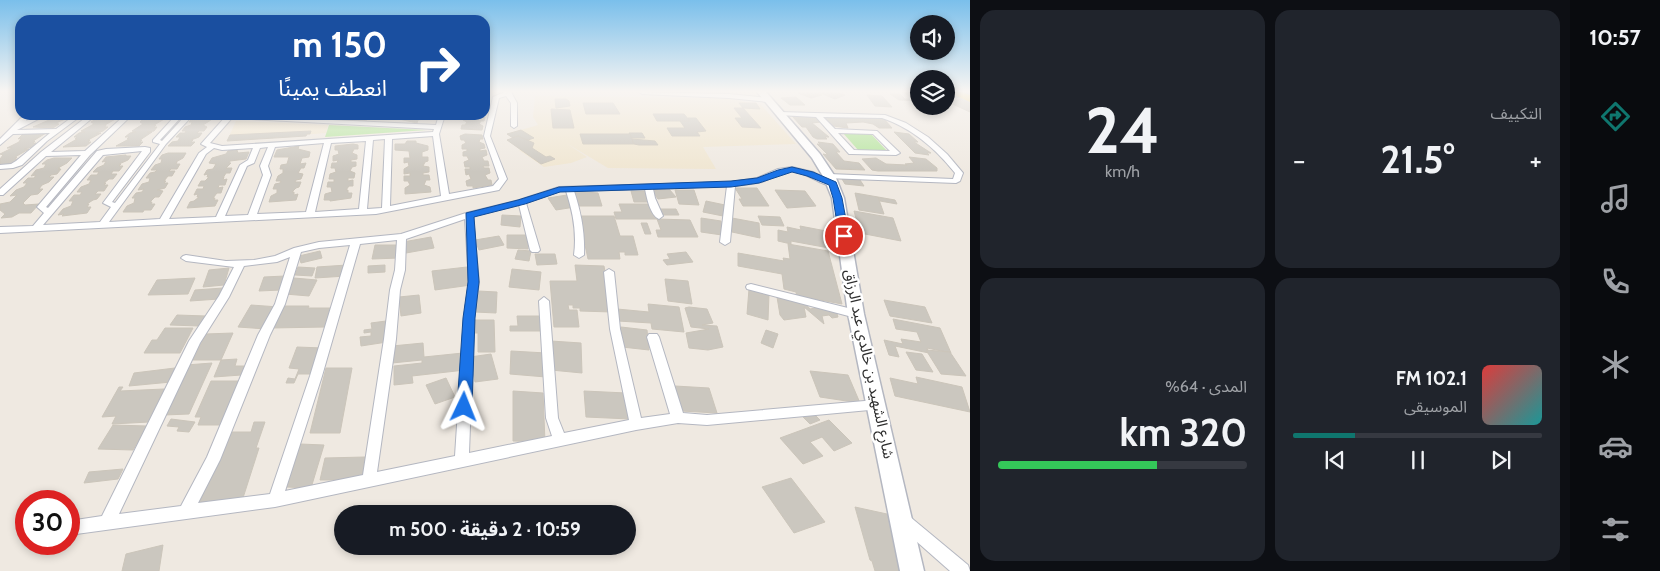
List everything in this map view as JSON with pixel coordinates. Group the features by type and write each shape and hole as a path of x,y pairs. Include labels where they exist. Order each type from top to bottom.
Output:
{"main road":[{"name":"شارع الشهيد بن خالدي عبد الرزاق","path":"784,119 816,156 831,180 838,198 856,314 912,571"}],"street":[{"path":"0,230 363,211 423,204 445,196 496,188 503,179 487,136 491,119"},
{"path":"514,119 514,126"},
{"path":"822,119 852,152 896,153 875,132 834,131"},
{"path":"186,258 226,264 254,263 278,258 319,244 402,237 522,202 559,189 569,188 731,184 759,180 781,171 792,169 831,180 956,181 959,173 950,161 909,127 894,119"},
{"path":"0,144 23,120"},
{"path":"12,132 34,120"},
{"path":"0,167 13,166 19,163 72,120"},
{"path":"0,193 87,120"},
{"path":"49,213 41,208 87,153 123,120"},
{"path":"164,143 155,141 175,120"},
{"path":"102,225 164,143 185,120"},
{"path":"226,120 205,144 222,148 389,137 436,131"},
{"path":"317,120 394,125 436,131"},
{"path":"379,124 381,120"},
{"path":"394,125 397,120"},
{"path":"440,120 436,131 445,196"},
{"path":"12,132 56,131"},
{"path":"386,209 389,137"},
{"path":"363,211 370,138"},
{"path":"310,214 328,141"},
{"path":"252,217 267,175 264,166 273,144"},
{"path":"251,161 258,145"},
{"path":"163,222 203,153 213,146"},
{"path":"35,229 100,153 106,151 147,150 108,204 117,206"},
{"path":"44,154 87,153"},
{"path":"219,219 244,165 251,161 266,161"},
{"path":"725,242 731,184"},
{"path":"649,186 651,198 659,216"},
{"path":"569,188 576,208 580,243 578,255"},
{"path":"522,202 535,250"},
{"path":"462,460 468,327 474,282 470,216"},
{"path":"369,479 390,339 395,290 400,270 402,237"},
{"path":"275,500 316,376 356,241"},
{"path":"186,511 213,460 264,335 278,308 297,250"},
{"path":"107,522 195,342 224,297 240,264"},
{"path":"609,272 615,329 636,424"},
{"path":"751,287 856,314"},
{"path":"544,301 552,418 560,441"},
{"path":"653,337 678,418"},
{"path":"80,526 275,500 636,424 678,418 707,420 876,405"},
{"path":"902,520 962,571"}],"shaded area":[{"path":"534,119 773,119 796,144 703,147 716,169 608,168 566,143 587,157 571,163 544,167 519,150 521,149 513,138 507,134 538,125"},
{"path":"236,121 328,125 326,133 227,141"}],"green space":[{"path":"329,125 426,130 427,130 325,137"},
{"path":"843,133 871,134 888,152 858,150"}],"building":[{"path":"552,119 572,119 574,128 553,128"},
{"path":"656,119 688,119 690,121 657,121"},
{"path":"688,119 696,119 706,131 697,132 700,136 672,136 667,128 685,128 680,121 690,121"},
{"path":"736,119 753,119 761,128 742,127"},
{"path":"794,119 818,119 821,122 812,123 829,137 825,137 827,139 817,139 813,137 806,127 802,127"},
{"path":"826,119 882,119 892,128 879,128 873,124 863,122 846,123 848,128 833,126"},
{"path":"49,120 63,120 58,122 57,124 59,124 53,128 33,127"},
{"path":"94,120 114,120 105,125 105,127 108,127 103,131 96,133 101,133 88,140 90,140 88,142 91,142 86,146 63,147 77,139 75,139 77,137 74,137 79,133 85,132 81,131 94,124 91,122"},
{"path":"142,120 163,120 154,125 156,125 154,127 157,127 154,131 147,132 152,132 140,140 142,140 140,142 143,142 139,146 116,146 129,139 127,139 129,137 125,137 130,133 136,132 132,131 143,124 140,122"},
{"path":"191,120 211,120 203,125 207,127 204,131 197,133 202,133 199,137 191,140 193,140 191,142 195,142 191,146 168,146 172,142 178,141 180,137 176,137 180,133 185,133 186,131 182,131 185,127 191,125 192,122 189,122"},
{"path":"404,120 418,120 417,123"},
{"path":"463,120 484,120 479,124 483,126 482,130 461,129 462,125 465,125 467,122"},
{"path":"521,130 534,138 525,141 518,136 513,138 507,134"},
{"path":"311,131 306,136 227,141 230,135"},
{"path":"894,132 909,134 918,142 914,142 931,153 927,153 929,155 915,153"},
{"path":"46,133 33,141 35,141 33,143 36,143 32,147 24,149 29,149 15,157 17,157 15,159 18,159 13,164 0,166 0,159 3,155 0,154 19,142 21,138 18,139 23,134"},
{"path":"629,133 642,133 645,138 632,138"},
{"path":"465,134 482,135 483,139 480,139 479,142 484,144 485,148 480,149 480,151 486,150 487,155 482,157 484,161 488,161 489,166 483,166 484,168 489,168 490,173 485,175 488,180 491,180 492,185 473,188 473,186 467,186 466,181 471,179 469,174 466,175 465,169 470,169 470,167 465,167 464,162 469,160 467,156 463,156 463,152 467,151 467,149 462,149 462,145 466,143 464,140 461,140 460,136"},
{"path":"580,134 630,134 634,144 583,144"},
{"path":"518,136 534,143 532,148 546,157 550,156 555,159 541,164 507,140"},
{"path":"632,139 655,141 658,145 634,144"},
{"path":"407,141 416,141 416,143 428,146 428,150 422,152 422,157 428,157 428,161 423,166 429,167 429,172 423,173 423,175 429,175 430,180 426,180 424,185 430,187 431,192 405,194 405,188 410,185 408,181 404,181 404,176 410,176 410,173 404,174 404,169 409,166 408,162 404,163 404,158 410,158 409,151 395,150 395,144 405,144"},
{"path":"818,142 833,144 840,152 836,152 844,161 859,163 865,170 836,169 823,154 828,155 817,144 820,144"},
{"path":"358,145 358,149 354,149 352,153 357,155 357,159 351,160 351,162 356,162 356,166 352,167 350,171 355,173 354,178 348,178 348,181 353,180 353,186 349,186 346,190 348,190 348,193 352,193 351,198 324,200 325,194 332,192 331,187 327,187 328,182 334,182 334,179 329,179 330,174 336,172 335,168 331,168 332,163 337,163 338,160 333,161 333,156 339,154 338,150 335,150 335,146"},
{"path":"299,146 298,149 310,152 309,157 302,158 300,164 306,163 304,168 301,168 298,173 303,174 301,179 295,182 301,182 299,187 292,192 294,192 294,195 298,194 296,200 269,202 271,196 277,193 277,189 273,189 275,184 281,181 276,181 278,176 283,173 283,169 280,169 281,165 287,164 289,157 274,157 277,150"},
{"path":"237,150 238,153 249,152 246,159 230,161 229,163 231,163 226,168 232,168 230,173 226,173 223,178 223,180 227,179 225,185 219,185 218,188 223,187 221,193 217,193 213,198 218,200 215,206 187,208 190,202 199,197 197,197 198,194 194,195 197,189 203,189 204,186 198,186 201,181 205,181 209,177 207,177 208,174 204,175 207,170 213,169 216,164 209,163 212,158 226,154 228,151"},
{"path":"186,153 183,158 176,162 176,164 180,164 177,169 169,171 175,171 172,176 168,176 164,181 166,181 164,183 168,183 165,188 157,190 163,191 159,197 155,197 150,202 155,204 151,210 123,212 127,206 134,203 135,198 132,198 136,193 142,192 144,189 138,190 142,184 149,182 150,178 146,178 150,173 157,170 151,170 155,165 161,163 162,159 159,159 162,155"},
{"path":"131,156 128,160 119,164 121,164 119,166 123,166 119,171 113,171 111,174 117,174 113,179 109,179 104,183 106,183 104,185 108,185 104,191 98,191 95,194 101,194 97,199 87,204 89,204 87,207 91,207 87,213 58,215 63,209 71,206 73,201 69,201 74,195 80,195 82,192 77,192 81,187 89,184 91,180 87,180 91,175 97,175 99,172 93,172 104,165 106,161 102,162 106,157"},
{"path":"909,157 926,159 937,168 937,171 878,171 872,170 862,159 876,158 886,164 907,165 905,164 914,163"},
{"path":"54,158 72,158 58,168 60,168 58,170 61,169 57,174 49,177 54,177 42,185 39,189 43,189 38,194 31,195 23,203 25,205 39,204 31,213 19,213 12,217 1,218 5,214 0,210 0,204 10,202 17,195 10,196 16,190 24,187 27,183 23,183 28,178 34,178 36,175 31,176 36,170 44,168 46,164 42,164"},
{"path":"842,179 860,180 864,186 845,184"},
{"path":"735,188 757,188 769,206 743,206 739,199 742,199"},
{"path":"669,189 676,197 658,199 652,191"},
{"path":"675,190 694,190 699,205 679,204"},
{"path":"775,190 805,191 816,206 787,208"},
{"path":"572,191 598,193 602,206 576,206"},
{"path":"631,191 647,191 650,202 634,202"},
{"path":"855,193 878,197 884,214 859,210"},
{"path":"567,195 575,207 556,210 548,198"},
{"path":"878,197 895,200 897,204 880,201"},
{"path":"706,201 725,205 723,216 703,212"},
{"path":"619,204 651,204 658,219 616,219 614,212 622,212"},
{"path":"659,209 676,209 679,215 661,215"},
{"path":"854,211 893,218 901,241 860,233"},
{"path":"502,215 521,216 520,227 501,225"},
{"path":"579,216 614,216 620,236 633,236 638,255 625,255 625,252 619,252 620,259 588,259"},
{"path":"758,216 780,217 784,226 762,225"},
{"path":"701,218 721,221 722,235 701,232"},
{"path":"732,218 759,223 760,238 732,232"},
{"path":"657,219 690,220 698,237 658,237 656,230 661,230"},
{"path":"641,223 647,223 651,234 645,234"},
{"path":"800,226 826,231 829,248 791,241 791,244 778,241 778,230 788,232 787,227 801,230"},
{"path":"507,235 527,235 528,249 507,248"},
{"path":"499,236 504,245 479,250 475,240"},
{"path":"431,237 434,248 406,253 403,242"},
{"path":"788,244 828,251 842,304 804,297 804,299 797,298 796,292 784,289 782,274 738,266 738,253 784,261 783,258 790,259"},
{"path":"375,245 400,245 399,258 372,259"},
{"path":"518,250 531,251 529,261 515,259"},
{"path":"320,251 322,258 301,263 299,256"},
{"path":"686,252 693,262 667,265 663,260 670,259 667,254"},
{"path":"535,254 555,254 557,264 537,265"},
{"path":"347,265 346,276 315,278 317,267"},
{"path":"385,265 385,272 368,273 368,266"},
{"path":"575,265 604,266 612,312 580,311 580,308 573,308 573,305 568,305 569,310 577,310 579,327 554,327 550,281 577,281"},
{"path":"298,267 315,268 312,276 295,275"},
{"path":"467,267 471,285 435,290 432,271"},
{"path":"229,268 224,285 203,287 209,270"},
{"path":"512,269 541,272 539,290 509,287"},
{"path":"285,276 281,290 259,291 264,277"},
{"path":"195,278 188,294 148,295 157,280"},
{"path":"294,278 317,280 309,296 285,294"},
{"path":"665,279 688,281 692,304 668,301"},
{"path":"223,288 219,299 190,301 195,290"},
{"path":"749,289 769,294 768,320 747,314"},
{"path":"478,291 497,292 496,313 475,312"},
{"path":"419,295 421,313 401,316 399,297"},
{"path":"777,297 804,302 810,309 821,307 836,310 838,317 822,316 824,324 804,307 806,317 784,320 780,315"},
{"path":"884,300 925,307 932,323 890,316"},
{"path":"648,304 679,307 684,332 652,329 651,323 618,321 617,309 649,312"},
{"path":"251,305 279,307 266,329 238,327"},
{"path":"279,306 330,308 325,327 271,328"},
{"path":"685,308 707,309 713,323 702,325 717,326 723,347 708,350 689,348 686,333 709,329 691,327"},
{"path":"177,315 206,316 199,326 170,325"},
{"path":"517,316 543,316 544,331 510,331 510,326 518,326"},
{"path":"893,319 940,328 951,353 927,348 929,353 895,346 899,357 889,355 884,340 903,344 901,339 921,342 917,332 896,329"},
{"path":"472,320 494,320 495,352 478,352 478,333 471,333"},
{"path":"386,321 387,342 361,346 360,337 371,336 371,332 364,333 364,330 372,329 371,323"},
{"path":"621,327 647,330 649,350 622,347"},
{"path":"165,328 193,328 180,353 144,353 152,340 157,340"},
{"path":"766,330 778,334 773,348 761,343"},
{"path":"233,333 221,360 193,360 206,334"},
{"path":"551,341 581,343 582,373 551,370"},
{"path":"423,343 424,357 463,353 465,370 412,376 413,383 394,385 394,366 422,363 422,360 392,363 392,346"},
{"path":"297,347 323,348 314,374 298,374 294,383 286,383 288,378 295,379 299,369 289,368"},
{"path":"926,350 950,352 966,376 941,374"},
{"path":"511,351 546,353 546,377 510,374"},
{"path":"906,352 922,354 933,372 916,370"},
{"path":"491,354 498,379 475,382 470,357"},
{"path":"237,359 235,366 244,366 241,375 214,377 221,360"},
{"path":"212,363 189,414 164,415 186,365"},
{"path":"175,368 171,382 129,386 134,373"},
{"path":"326,368 352,368 340,433 310,433"},
{"path":"810,371 848,375 860,403 820,397"},
{"path":"916,377 962,387 970,412 895,396 890,378 918,384"},
{"path":"446,378 455,397 435,404 426,385"},
{"path":"211,381 242,381 224,425 198,425 201,417 195,417"},
{"path":"675,386 709,388 717,413 681,411"},
{"path":"119,387 123,387 120,391 164,389 149,422 112,424 116,416 102,417"},
{"path":"513,391 543,393 545,442 513,441"},
{"path":"584,391 626,393 630,419 586,417"},
{"path":"813,413 820,420 810,424 803,417"},
{"path":"171,419 195,422 189,432 177,431 179,427 167,426"},
{"path":"829,420 852,443 834,451 822,437 810,442 823,456 803,464 780,438"},
{"path":"254,422 265,422 256,448 259,448 242,501 200,502 227,432 251,432"},
{"path":"113,425 147,426 133,450 98,449"},
{"path":"300,444 324,445 311,488 286,487"},
{"path":"365,457 362,480 320,480 325,458"},
{"path":"123,469 118,479 84,483 89,472"},
{"path":"791,478 825,522 794,533 762,487"},
{"path":"855,507 887,514 904,571 875,571"},
{"path":"163,545 159,571 122,571 126,554"}],"route":[{"path":"464,407 469,318 474,282 470,216 522,202 559,189 731,184 759,180 781,171 792,169 833,184 838,198 844,236"}]}
